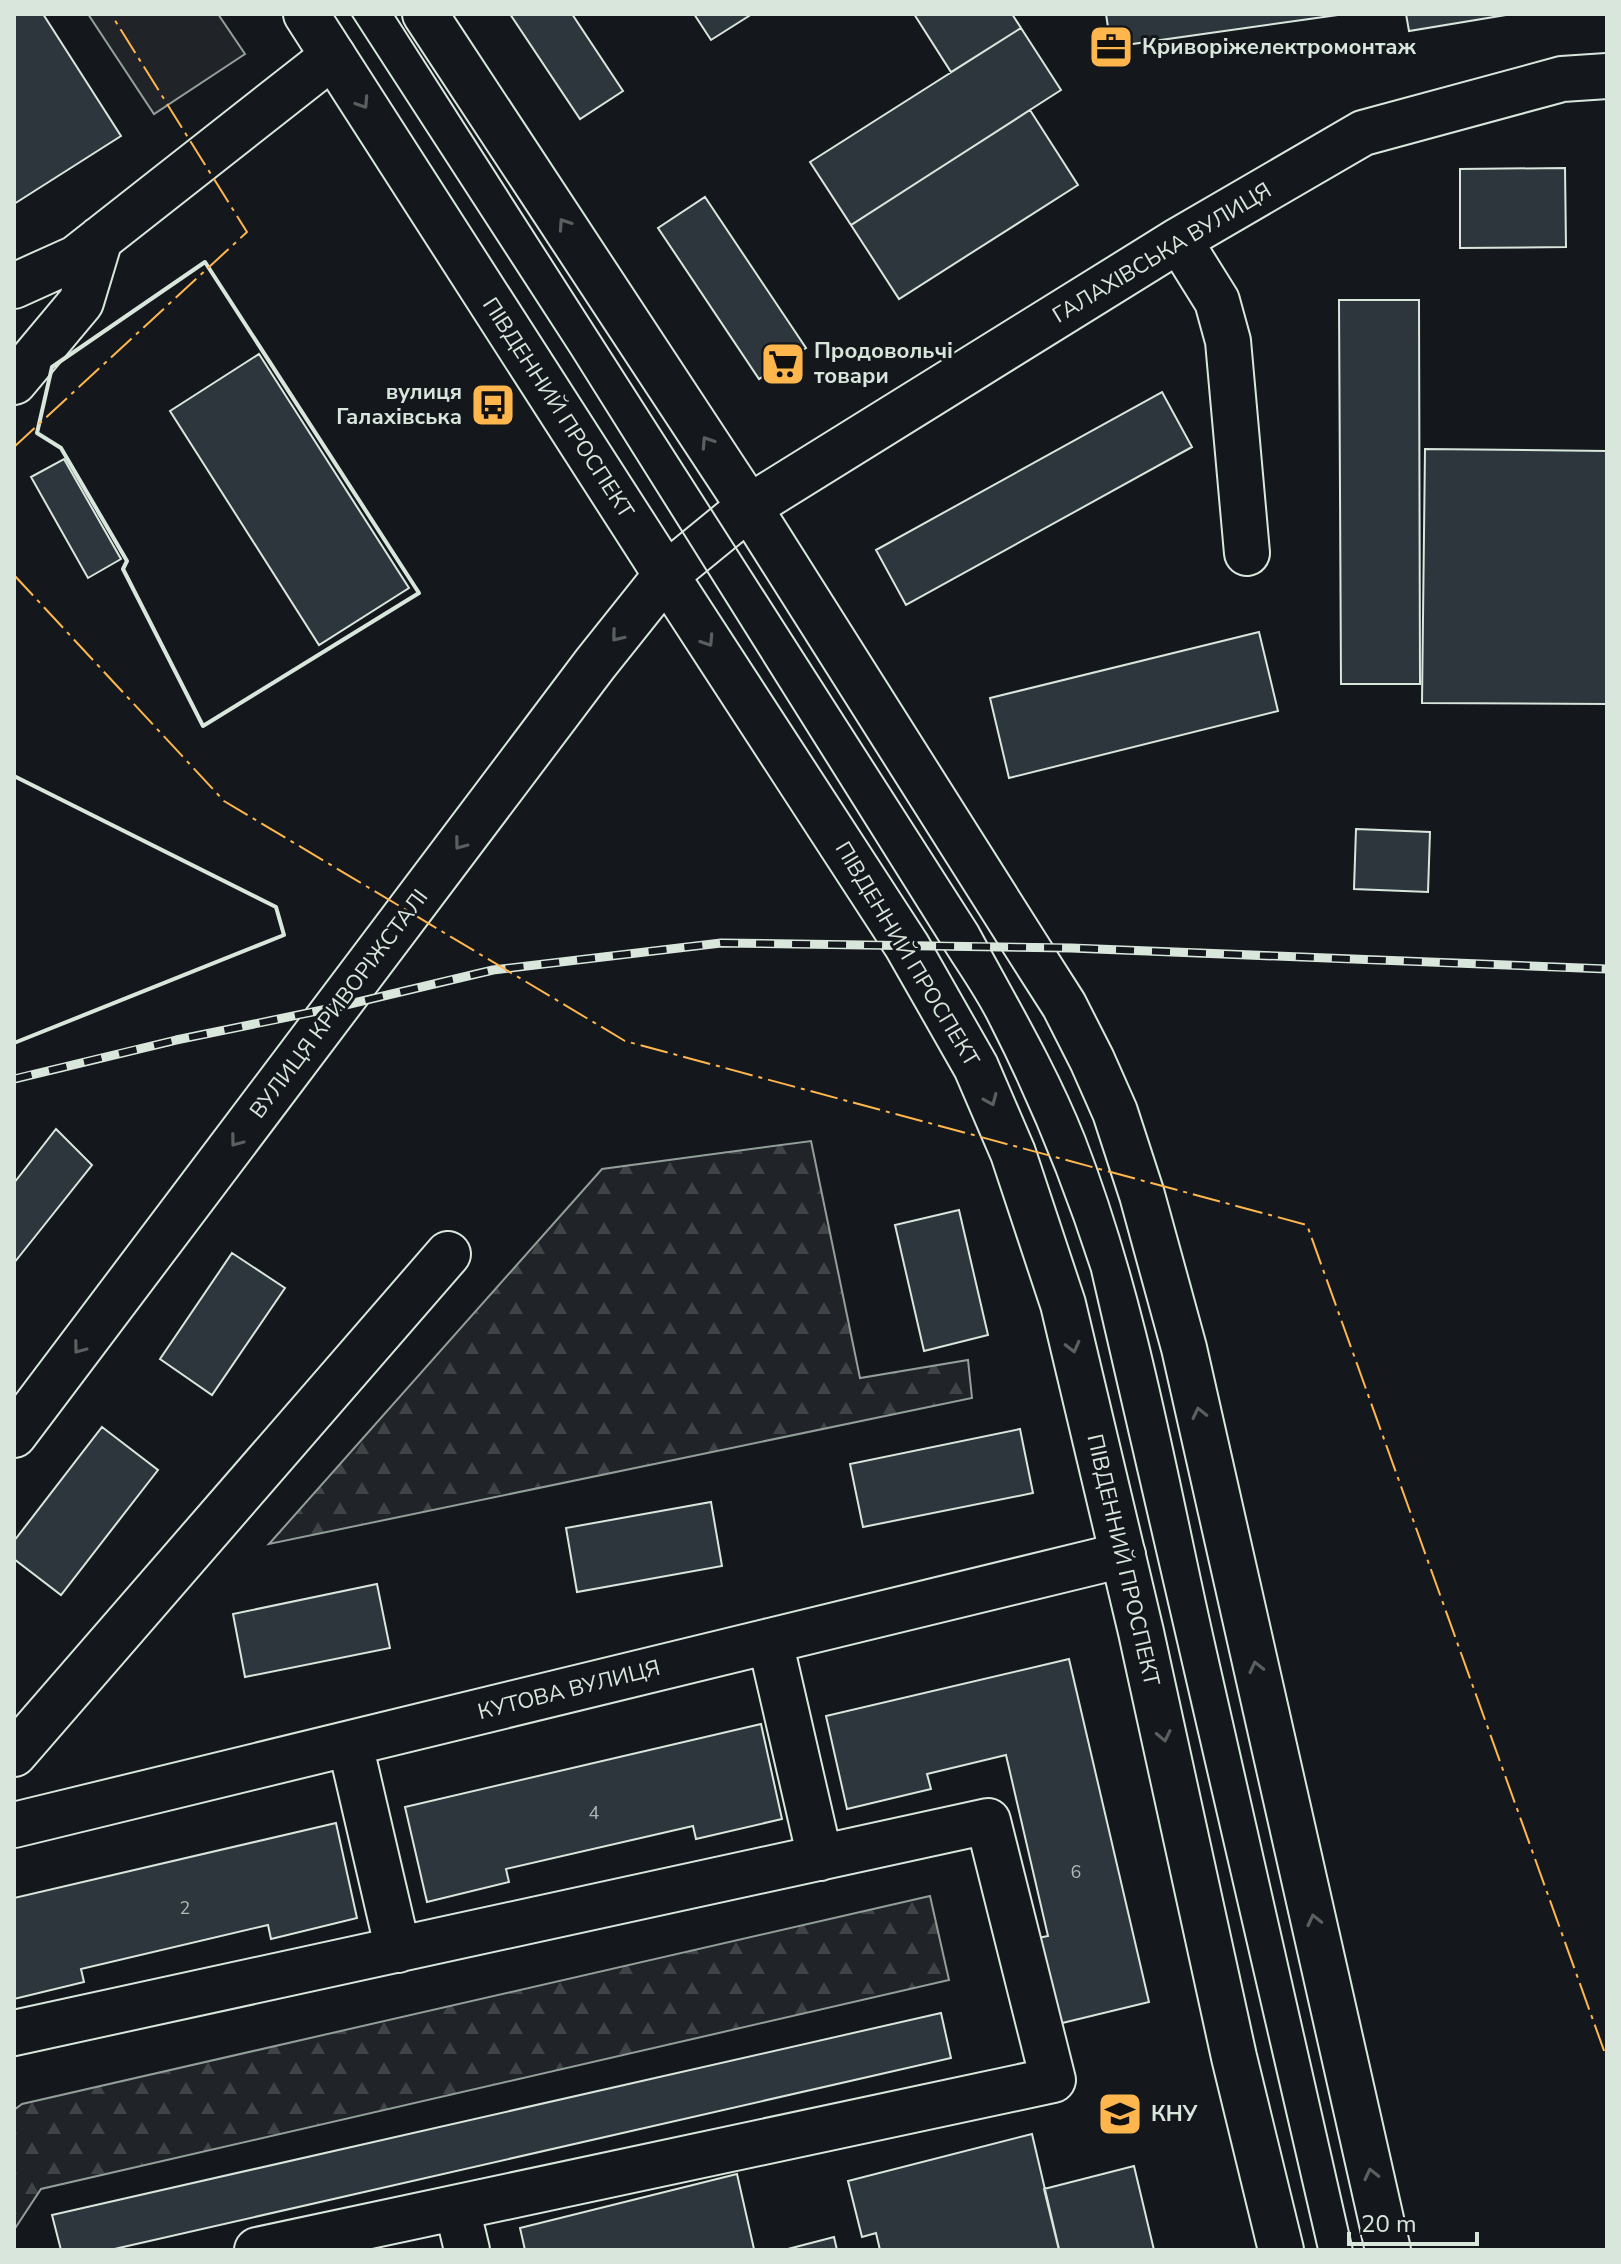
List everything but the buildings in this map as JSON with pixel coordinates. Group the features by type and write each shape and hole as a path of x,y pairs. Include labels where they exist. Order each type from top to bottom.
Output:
{"main road":[{"name":"ПІВДЕННИЙ ПРОСПЕКТ","path":"306,14 907,946 976,1067 1013,1153 1063,1304 1123,1555 1234,2057 1281,2250"},
{"path":"425,14 749,507 1064,1005 1115,1112 1142,1195 1184,1348 1388,2250"},
{"path":"14,286 76,258 333,56"},
{"name":"ГАЛАХІВСЬКА ВУЛИЦЯ","path":"666,575 749,507 1179,240 1363,133 1562,79 1607,76"},
{"path":"14,382 81,302 100,239"},
{"path":"1179,240 1217,301 1228,341 1247,553"},
{"name":"ВУЛИЦЯ КРИВОРІЖСТАЛІ","path":"14,1435 595,664 666,575"},
{"path":"14,1754 448,1254"},
{"name":"КУТОВА ВУЛИЦЯ","path":"14,1825 1123,1555"},
{"path":"770,1641 820,1858"},
{"path":"350,1744 398,1950"},
{"path":"14,2033 988,1821 1053,2080 257,2250"},
{"path":"457,2208 467,2250"}],"green space":[{"path":"88,14 218,14 245,54 154,114"},
{"path":"811,1141 860,1378 968,1360 972,1398 269,1544 602,1169"},
{"path":"930,1896 949,1980 41,2189 14,2230 14,2110 22,2104"}],"tram line":[{"path":"351,14 571,354 973,995 1033,1116 1070,1208 1091,1271 1318,2250"},
{"path":"394,14 978,926 1074,1109 1127,1261 1160,1389 1353,2250"}],"railway":[{"path":"14,1079 493,970 721,943 1071,948 1607,969"}],"wall":[{"path":"205,262 419,593 203,726 123,569 127,561 61,448 37,433 52,367 205,262"},
{"path":"14,776 276,907 284,935 14,1043"}],"power":[{"path":"14,447 247,232 111,14"},
{"path":"14,575 224,801 625,1041 1307,1225 1607,2059"}],"place":[{"name":"Криворіжелектромонтаж","path":"1111,47"},
{"name":"Продовольчі товари","path":"783,364"},
{"name":"вулиця Галахівська","path":"493,405"},
{"name":"КНУ","path":"1120,2114"}]}
